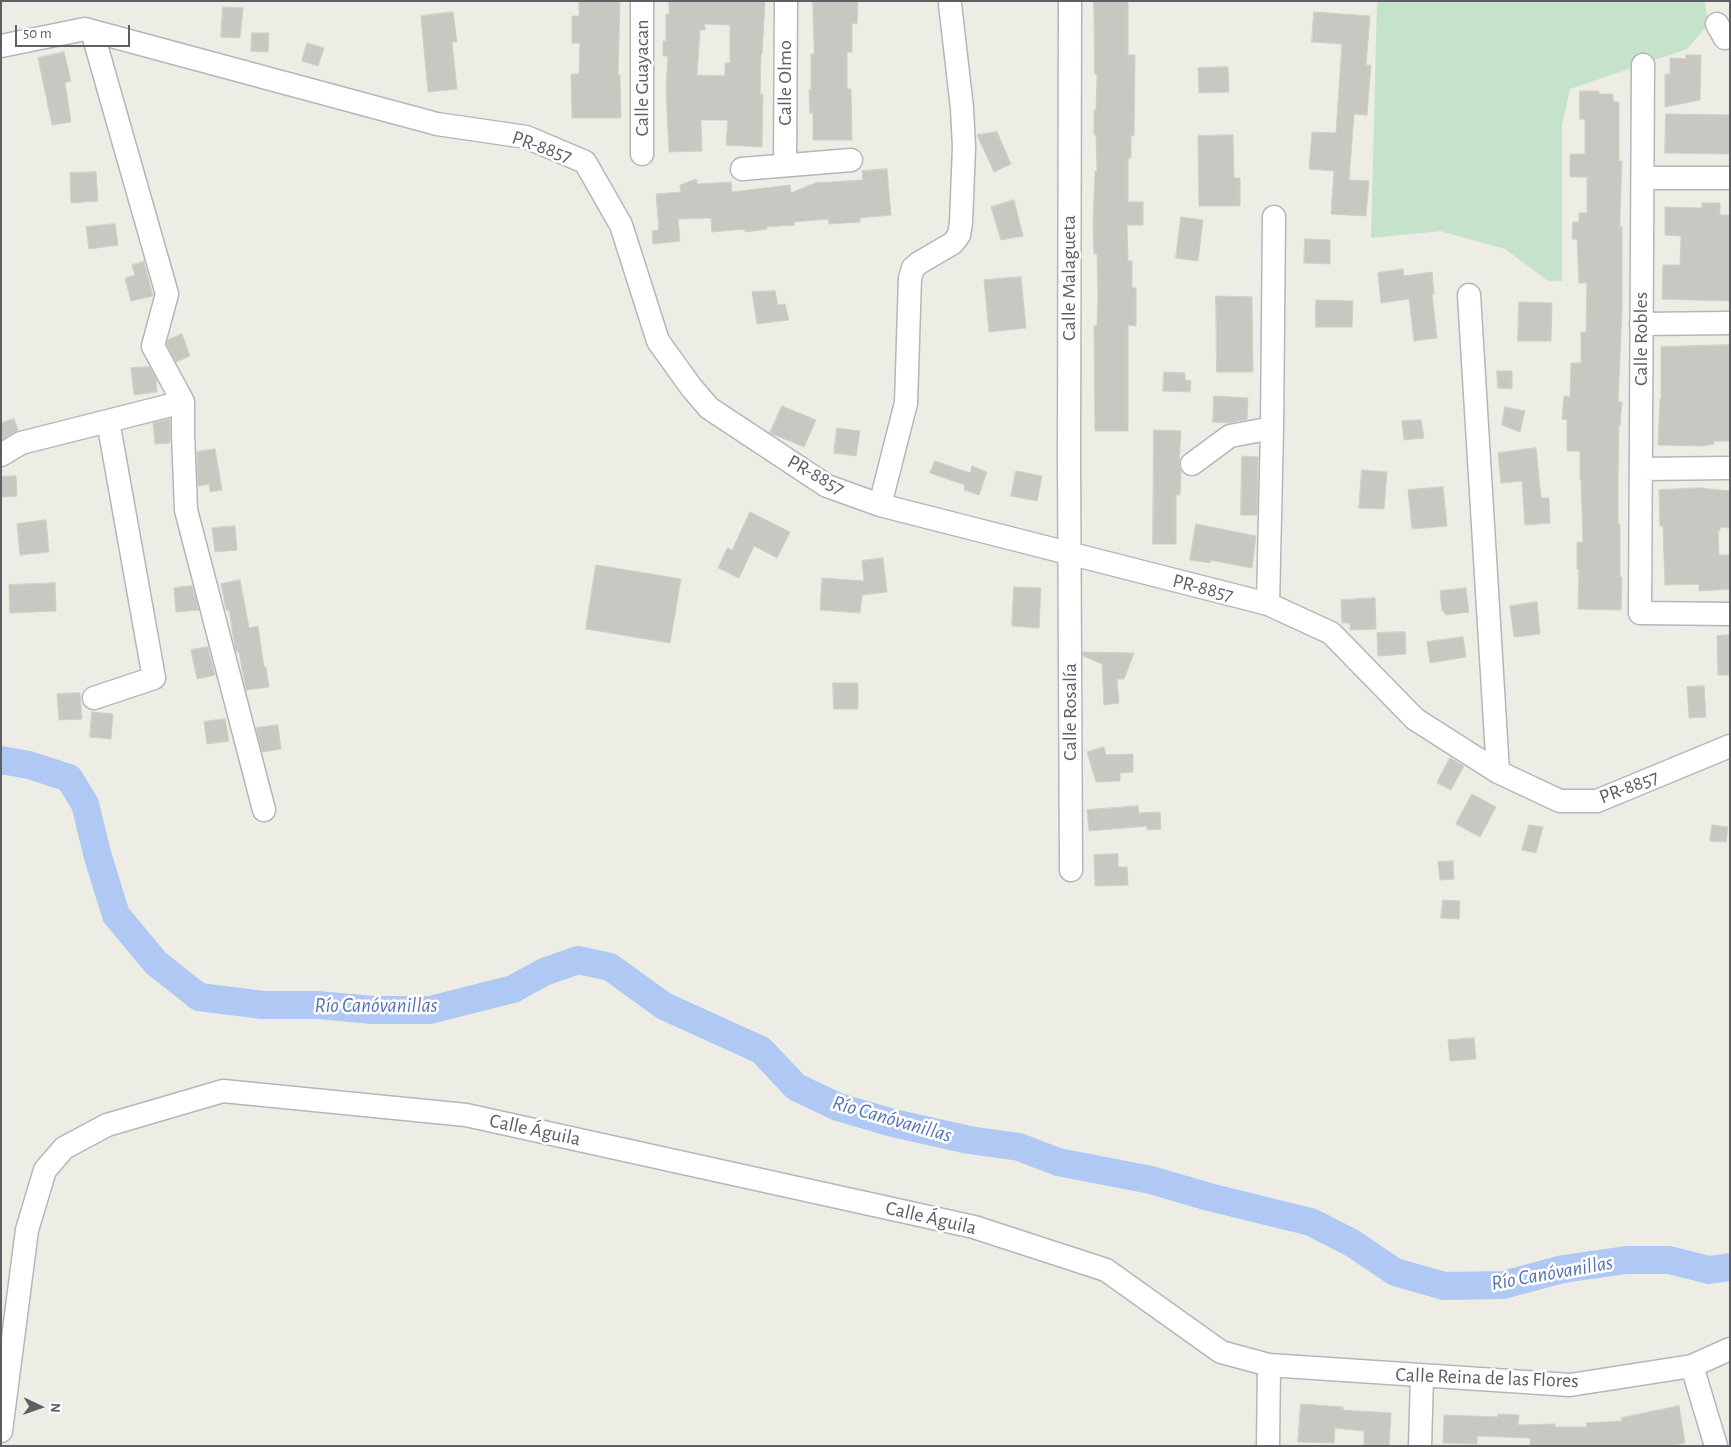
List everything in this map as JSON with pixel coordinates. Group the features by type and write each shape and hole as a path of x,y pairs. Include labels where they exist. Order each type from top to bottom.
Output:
{"street":[{"name":"Calle Guayacan","path":"642,1 642,154"},
{"name":"Calle Olmo","path":"785,165 786,1"},
{"name":"Calle Malagueta","path":"1070,1 1070,554"},
{"path":"880,505 906,403 910,278 913,268 919,263 953,243 959,235 961,223 964,146 962,108 950,4"},
{"name":"PR-8857","path":"1,46 85,29 437,124 526,137 585,162 621,225 658,341 690,387 709,408 827,486 880,505 1268,604 1331,633 1415,719 1498,772 1560,801 1597,802 1730,746"},
{"path":"92,31 167,294 153,346 184,402 183,433 186,510 264,810"},
{"name":"Calle Robles","path":"1643,65 1640,614 1730,614"},
{"path":"742,169 851,160"},
{"path":"1643,178 1730,178"},
{"path":"1268,604 1274,217"},
{"path":"1469,295 1498,772"},
{"path":"1642,324 1730,323"},
{"path":"1,455 21,443 184,402"},
{"path":"94,698 154,678 108,421"},
{"path":"1192,464 1230,436 1272,428"},
{"path":"1640,469 1730,468"},
{"name":"Calle Rosalía","path":"1070,554 1071,870"},
{"name":"Calle Águila","path":"1,1431 26,1230 45,1170 64,1148 107,1125 223,1091 466,1115 974,1227 1106,1270 1221,1352 1269,1365"},
{"name":"Calle Reina de las Flores","path":"1269,1365 1570,1385 1692,1366 1730,1348"},
{"path":"1268,1446 1269,1365"},
{"path":"1692,1366 1716,1446"},
{"path":"1420,1446 1422,1376"}],"green space":[{"path":"1377,1 1705,1 1708,25 1687,49 1570,89 1562,125 1562,281 1548,281 1505,249 1440,231 1371,238"}],"building":[{"path":"579,1 620,1 618,75 620,75 621,118 572,118 571,74 579,74 580,43 572,43 572,16 579,16"},
{"path":"669,1 765,1 760,94 763,94 762,147 726,145 728,120 701,120 702,151 669,152 666,90 668,56 663,56 663,41 666,41 666,14 669,14","holes":["705,24 730,25 730,63 725,63 725,76 697,75 700,30 705,30"]},
{"path":"813,1 858,1 857,24 852,23 852,52 847,52 847,89 851,89 852,140 813,140 813,113 810,113 809,90 811,90 811,54 814,54"},
{"path":"1094,1 1128,1 1128,55 1135,55 1134,136 1131,135 1131,158 1128,158 1128,202 1143,202 1143,225 1127,225 1128,261 1132,261 1132,288 1136,288 1136,326 1128,325 1128,431 1095,431 1094,326 1097,326 1098,294 1097,254 1094,254 1093,225 1095,171 1097,171 1096,135 1094,135 1097,74 1095,74"},
{"path":"223,7 243,8 240,38 221,37"},
{"path":"453,12 457,42 452,42 457,89 428,92 421,16"},
{"path":"1314,12 1370,16 1366,65 1371,65 1367,115 1354,114 1349,180 1369,181 1366,216 1331,214 1334,171 1309,169 1312,132 1336,133 1342,44 1312,42"},
{"path":"252,33 269,33 268,52 251,51"},
{"path":"307,43 324,48 318,66 302,61"},
{"path":"64,52 71,81 65,83 71,122 52,125 38,58"},
{"path":"1686,55 1701,55 1700,100 1665,107 1665,74 1670,74 1670,58 1686,59"},
{"path":"1228,67 1229,92 1199,93 1198,68"},
{"path":"1580,91 1599,91 1599,94 1613,94 1613,101 1619,102 1619,161 1622,161 1620,227 1622,227 1622,312 1618,401 1622,402 1619,425 1618,479 1620,577 1622,577 1621,610 1578,609 1579,570 1577,569 1577,542 1583,542 1580,451 1567,451 1567,420 1562,419 1564,396 1570,397 1571,363 1581,363 1581,332 1586,332 1587,283 1579,283 1577,239 1572,239 1573,222 1579,222 1579,213 1587,213 1587,177 1570,177 1570,154 1585,154 1585,119 1580,119"},
{"path":"1666,114 1730,115 1730,154 1665,153"},
{"path":"997,132 1011,164 994,172 977,135"},
{"path":"1233,135 1234,178 1240,178 1240,206 1199,206 1198,136"},
{"path":"887,169 891,215 860,218 860,222 829,224 828,219 794,222 795,225 766,227 767,229 745,232 745,229 712,232 711,218 678,219 680,241 653,244 652,231 659,230 656,194 681,192 680,185 696,179 698,184 731,182 732,192 790,185 791,193 815,183 863,180 862,171"},
{"path":"96,172 98,201 71,203 70,173"},
{"path":"1014,200 1023,236 1001,240 991,207"},
{"path":"1702,203 1720,203 1720,215 1730,215 1730,301 1662,299 1663,265 1680,265 1681,236 1665,235 1665,207 1702,208"},
{"path":"1181,217 1203,220 1198,261 1176,258"},
{"path":"115,224 118,245 89,249 86,227"},
{"path":"1305,239 1330,240 1330,264 1304,263"},
{"path":"144,262 153,296 131,301 125,278 135,275 132,265"},
{"path":"1403,269 1404,276 1432,272 1434,294 1432,294 1437,338 1414,341 1409,299 1381,303 1378,273"},
{"path":"1021,277 1026,328 989,332 984,280"},
{"path":"775,291 778,305 785,304 789,320 757,324 752,292"},
{"path":"1216,296 1252,297 1253,372 1217,372"},
{"path":"1316,300 1353,301 1352,327 1316,327"},
{"path":"1519,302 1552,303 1551,341 1518,341"},
{"path":"182,334 190,356 176,362 167,344 168,340"},
{"path":"1730,345 1730,441 1714,441 1714,444 1701,446 1658,445 1661,399 1661,347"},
{"path":"149,367 156,379 157,392 134,395 131,368"},
{"path":"1497,371 1512,371 1512,389 1498,388"},
{"path":"1164,372 1185,373 1185,380 1191,381 1190,392 1163,391"},
{"path":"1214,396 1248,398 1247,419 1229,423 1213,422"},
{"path":"782,406 816,420 804,447 770,433"},
{"path":"1505,407 1525,411 1520,432 1502,425"},
{"path":"14,419 18,430 1,440 1,423"},
{"path":"170,419 170,443 155,444 153,423"},
{"path":"1421,420 1424,438 1404,440 1402,421"},
{"path":"837,428 860,431 856,456 834,453"},
{"path":"1154,430 1181,431 1180,495 1176,495 1176,544 1153,544"},
{"path":"1536,448 1541,498 1549,498 1550,523 1525,525 1522,481 1501,483 1498,453"},
{"path":"215,449 222,490 210,492 209,484 198,486 197,452"},
{"path":"1242,456 1258,457 1257,515 1241,515"},
{"path":"935,461 970,473 972,466 987,472 979,495 964,490 965,485 930,473"},
{"path":"1362,470 1387,472 1384,509 1359,508"},
{"path":"1016,471 1042,476 1037,501 1011,496"},
{"path":"16,476 17,496 1,497 1,477"},
{"path":"1443,487 1447,526 1412,529 1408,490"},
{"path":"1700,488 1730,491 1730,528 1720,527 1720,531 1718,531 1719,555 1730,555 1730,589 1699,591 1699,584 1665,585 1663,526 1660,526 1659,490"},
{"path":"750,512 790,532 777,558 754,546 739,578 718,568 727,548 732,550"},
{"path":"46,520 49,552 20,555 17,524"},
{"path":"1196,524 1256,536 1252,568 1210,560 1210,563 1190,560"},
{"path":"235,526 237,550 215,552 212,528"},
{"path":"883,558 887,592 862,595 860,613 820,610 822,578 864,581 862,561"},
{"path":"596,565 681,579 670,643 586,629"},
{"path":"240,580 249,628 258,626 269,687 246,690 239,652 235,648 229,610 226,610 221,584"},
{"path":"55,583 56,611 10,613 9,585"},
{"path":"192,586 199,610 176,612 174,588"},
{"path":"1014,587 1041,588 1039,628 1012,626"},
{"path":"1466,588 1469,612 1446,615 1442,610 1440,591"},
{"path":"1375,598 1376,629 1350,630 1350,623 1342,623 1341,600"},
{"path":"1537,602 1540,634 1514,637 1510,606"},
{"path":"1405,632 1406,654 1378,656 1377,633"},
{"path":"1730,635 1730,675 1718,675 1717,636"},
{"path":"1463,637 1466,657 1430,663 1427,642"},
{"path":"208,647 215,675 197,679 191,650"},
{"path":"1083,652 1134,653 1124,679 1117,679 1119,703 1104,705 1102,664 1083,656"},
{"path":"833,683 858,683 858,709 834,709"},
{"path":"1704,686 1706,717 1689,718 1687,687"},
{"path":"80,693 82,719 59,720 57,694"},
{"path":"92,712 113,714 111,739 90,737"},
{"path":"225,719 229,741 207,744 204,722"},
{"path":"278,725 281,749 262,752 256,728"},
{"path":"1104,747 1106,755 1133,754 1133,772 1120,773 1120,781 1096,782 1087,752"},
{"path":"1450,758 1464,766 1451,790 1437,783"},
{"path":"1472,794 1496,807 1480,837 1456,824"},
{"path":"1138,806 1139,813 1160,812 1161,829 1147,830 1147,826 1089,831 1087,810"},
{"path":"1529,825 1543,827 1536,853 1522,850"},
{"path":"1712,825 1728,827 1726,842 1710,841"},
{"path":"1118,854 1118,867 1127,867 1128,885 1095,886 1094,855"},
{"path":"1453,861 1454,879 1440,880 1438,862"},
{"path":"1443,900 1460,901 1459,919 1441,918"},
{"path":"1474,1038 1476,1059 1450,1061 1448,1040"},
{"path":"1301,1404 1343,1407 1343,1410 1391,1413 1389,1446 1364,1446 1364,1431 1335,1428 1334,1443 1298,1442"},
{"path":"1679,1406 1685,1443 1668,1446 1530,1446 1530,1438 1477,1436 1477,1444 1443,1443 1444,1415 1498,1417 1498,1414 1519,1415 1518,1425 1555,1424 1555,1427 1587,1427 1586,1423 1622,1421 1621,1418"}],"waterway":[{"name":"Río Canóvanillas","path":"1,760 29,765 69,778 85,804 98,857 116,915 156,963 199,997 263,1005 318,1005 373,1010 430,1010 513,989 544,972 578,960 610,967 664,1006 761,1050 796,1087 838,1107 893,1123 969,1140 1019,1147 1058,1162 1151,1180 1209,1197 1311,1222 1352,1243 1395,1272 1444,1286 1503,1285 1563,1269 1626,1260 1669,1260 1709,1270 1730,1267"}]}
